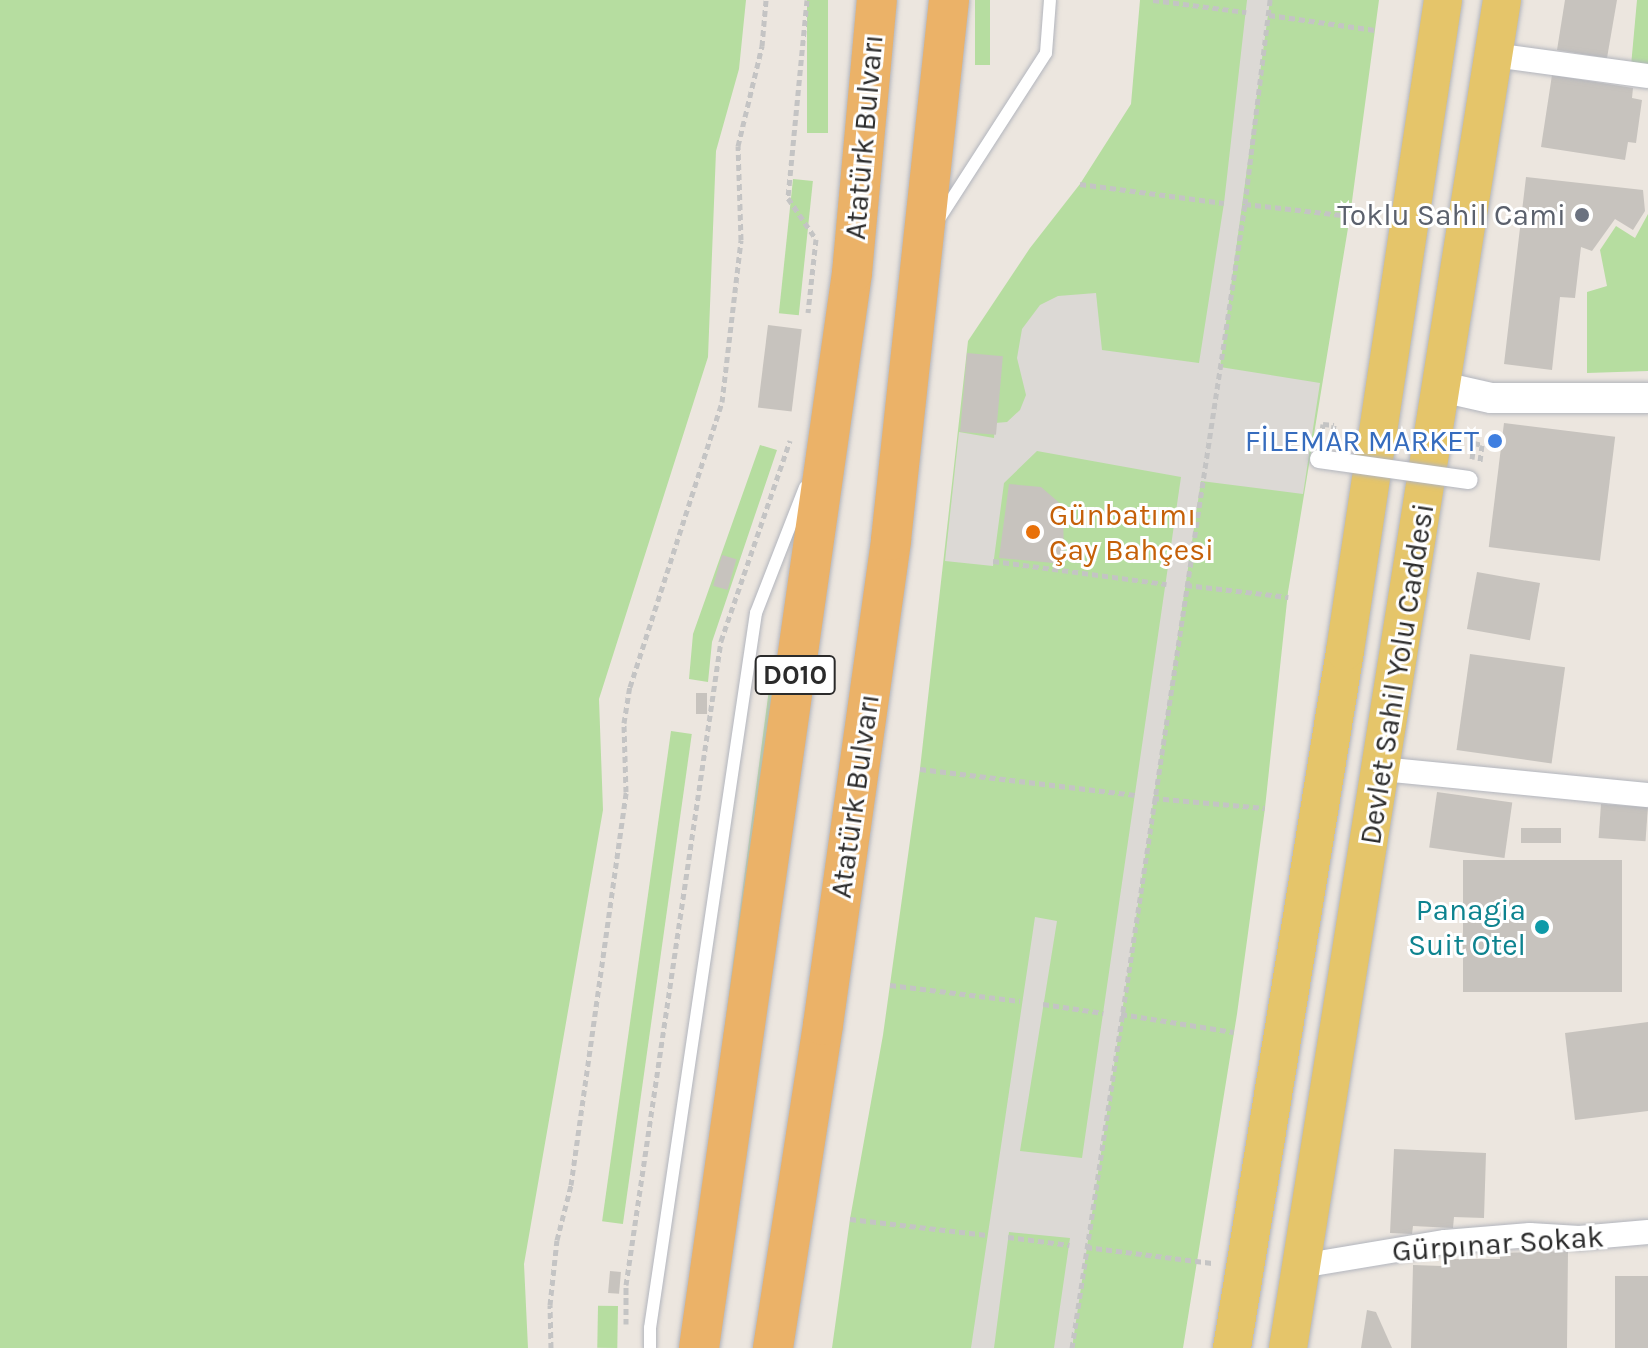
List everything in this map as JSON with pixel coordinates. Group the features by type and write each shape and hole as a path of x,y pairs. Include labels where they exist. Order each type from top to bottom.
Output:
{"highway":[{"name":"Atatürk Bulvarı","path":"699,1348 852,273 877,0"},
{"name":"Atatürk Bulvarı","path":"773,1348 821,1041 891,540 949,0"}],"main road":[{"name":"Devlet Sahil Yolu Caddesi","path":"1232,1348 1345,651 1443,0"},
{"name":"Devlet Sahil Yolu Caddesi","path":"1288,1348 1502,0"}],"street":[{"path":"1494,55 1648,76"},
{"path":"1442,387 1491,398 1648,398"},
{"path":"1319,459 1469,480"},
{"path":"1382,769 1648,795"},
{"name":"Gürpınar Sokak","path":"1301,1266 1445,1242 1530,1235 1579,1238 1648,1232"}],"lane":[{"name":"Atatürk Bulvarı","path":"925,242 1046,53 1050,0"},
{"name":"Atatürk Bulvarı","path":"650,1348 650,1328 756,613 832,417"}],"path":[{"path":"551,1348 550,1305 557,1240 571,1185 626,792 624,723 630,687 722,402 741,240 738,146 762,46 766,0"},
{"path":"1153,0 1246,12"},
{"path":"1072,1348 1245,204 1270,0"},
{"path":"1269,15 1375,30"},
{"path":"1080,184 1224,203"},
{"path":"1245,204 1350,216"},
{"path":"993,561 1166,584"},
{"path":"1186,585 1288,597"},
{"path":"920,769 1135,795"},
{"path":"1153,798 1265,808"},
{"path":"890,985 1020,1001"},
{"path":"1043,1004 1103,1013"},
{"path":"1121,1014 1234,1032"},
{"path":"850,1219 987,1235"},
{"path":"1008,1237 1069,1245"},
{"path":"1086,1247 1245,1266"}],"green space":[{"path":"0,0 746,0 739,69 716,151 708,357 599,699 603,810 524,1264 528,1348 0,1348"},
{"path":"807,0 828,0 828,133 807,133"},
{"path":"975,0 990,0 990,65 975,65"},
{"path":"1140,0 1379,0 1350,216 1288,592 1265,808 1237,1014 1183,1348 832,1348 850,1219 883,1035 920,769 968,341 1030,248 1080,184 1131,104"},
{"path":"1637,0 1648,0 1648,65 1631,66"},
{"path":"793,179 813,181 799,315 779,313"},
{"path":"1648,214 1648,371 1587,373 1587,292 1607,286 1600,250 1616,226 1635,238"},
{"path":"760,445 777,450 712,642 708,682 689,679 693,634"},
{"path":"771,674 777,675 684,1336"},
{"path":"671,731 692,734 623,1224 602,1221"},
{"path":"598,1306 618,1306 617,1348 597,1348"}],"shaded area":[{"path":"1247,0 1270,0 1220,367 1320,383 1303,494 1201,481 1072,1348 1054,1348 1070,1238 1009,1232 994,1348 971,1348 1035,917 1057,921 1020,1151 1082,1158 1181,477 1037,451 1004,483 993,566 945,561 959,432 994,438 995,423 1007,422 1020,410 1026,395 1017,358 1022,329 1040,305 1058,296 1096,293 1102,350 1199,363 1224,203"}],"building":[{"path":"1565,0 1617,0 1607,58 1557,50"},
{"path":"1552,75 1633,88 1632,98 1642,100 1636,143 1628,142 1625,160 1541,147"},
{"path":"1526,177 1643,190 1645,211 1633,230 1615,219 1592,251 1581,247 1575,298 1560,297 1552,370 1504,364"},
{"path":"768,325 802,329 792,412 758,407"},
{"path":"967,353 1003,356 996,435 960,432"},
{"path":"1504,423 1615,437 1600,561 1489,547"},
{"name":"Günbatımı Çay Bahçesi","path":"1009,484 1041,487 1063,506 1064,564 999,558"},
{"path":"722,555 736,559 728,590 713,586"},
{"path":"1477,572 1540,583 1530,640 1467,629"},
{"path":"1470,654 1565,667 1552,763 1457,750"},
{"path":"696,693 707,693 707,714 696,714"},
{"path":"1437,792 1512,803 1504,858 1429,847"},
{"path":"1601,804 1648,807 1646,841 1599,838"},
{"path":"1521,828 1561,828 1561,843 1521,843"},
{"name":"Panagia Suit Otel","path":"1463,860 1622,860 1622,992 1463,992"},
{"path":"1648,1022 1648,1111 1575,1120 1565,1033"},
{"path":"1394,1149 1486,1153 1484,1218 1454,1217 1453,1228 1413,1226 1412,1234 1390,1233"},
{"path":"1568,1251 1567,1348 1411,1348 1413,1265 1442,1266 1444,1259 1500,1259 1500,1253"},
{"path":"610,1271 621,1272 619,1294 608,1293"},
{"path":"1615,1276 1648,1276 1648,1348 1615,1348"},
{"path":"1367,1310 1376,1312 1392,1348 1361,1348"}],"place":[{"name":"Toklu Sahil Cami","path":"1582,215"},
{"name":"FİLEMAR MARKET","path":"1495,441"},
{"name":"Günbatımı Çay Bahçesi","path":"1033,532"},
{"name":"Panagia Suit Otel","path":"1542,927"}]}
